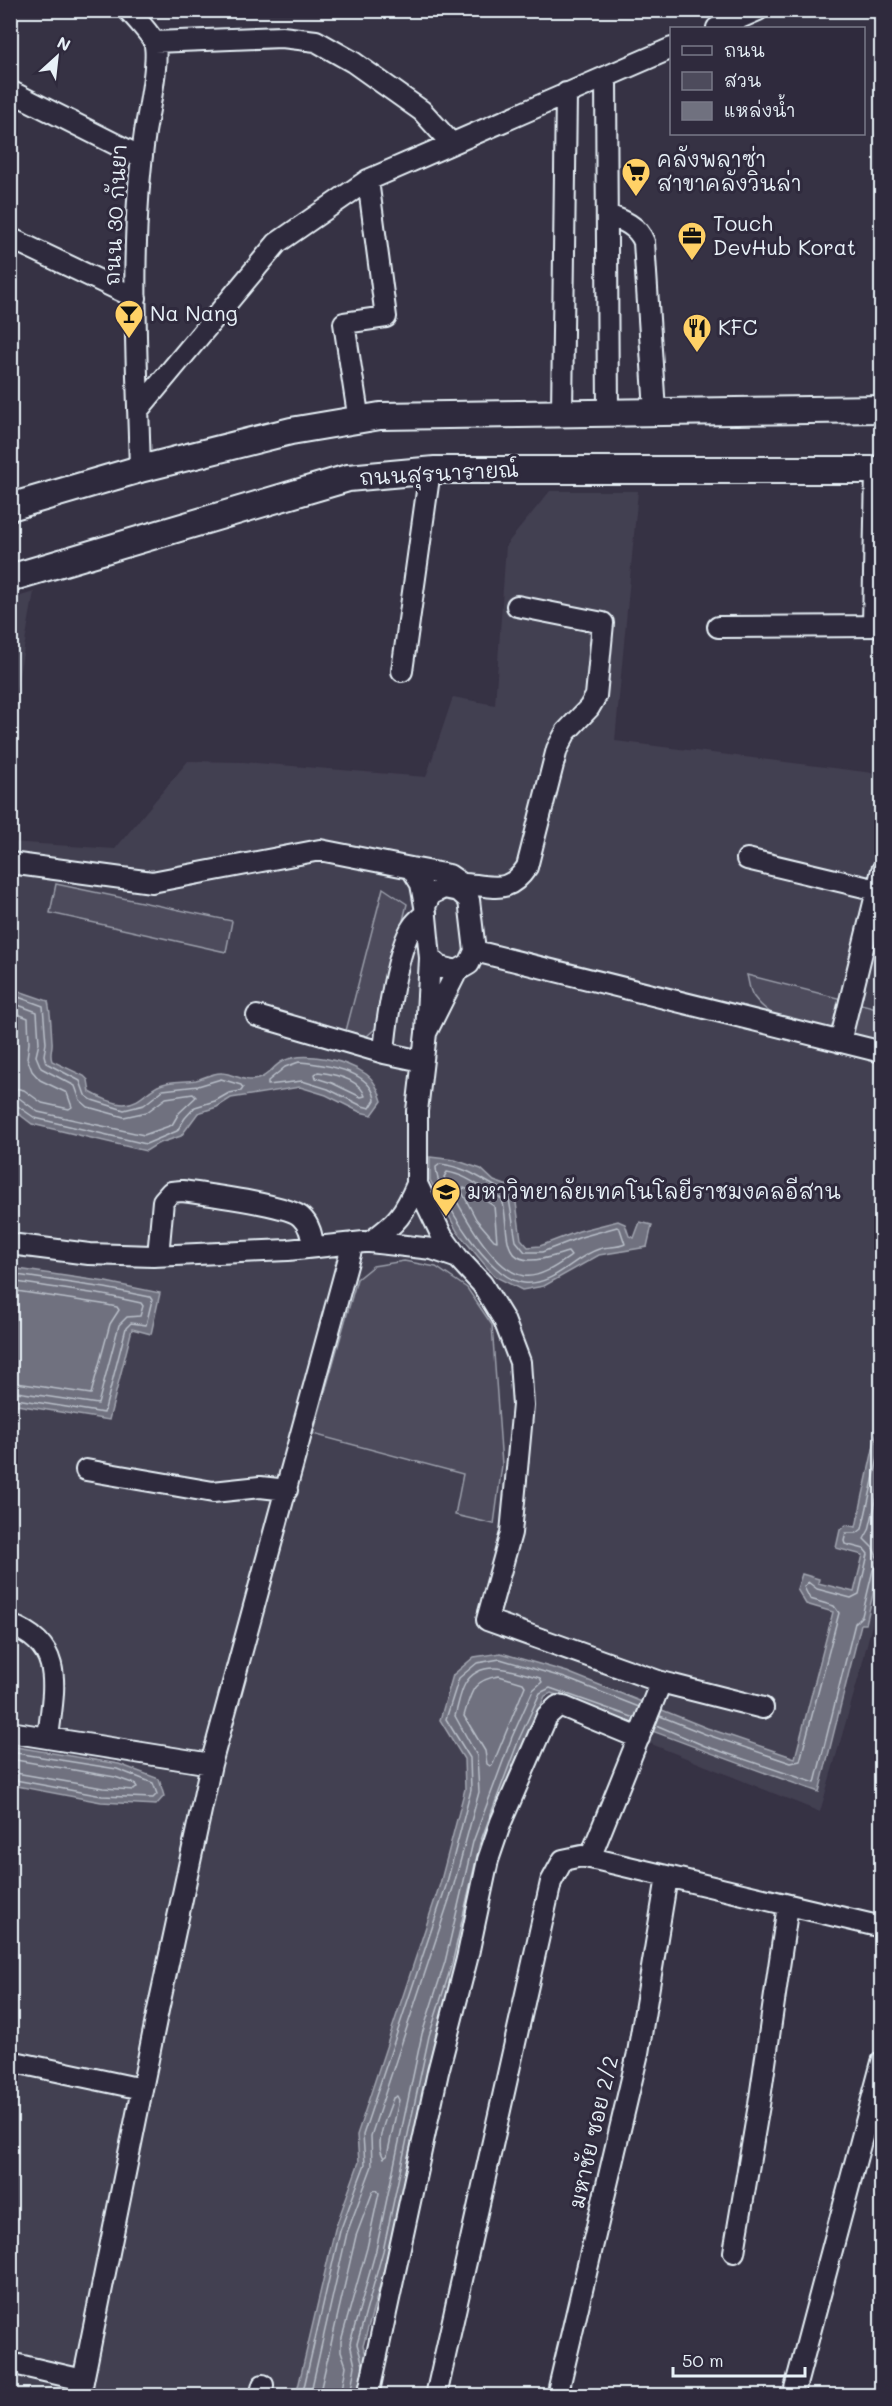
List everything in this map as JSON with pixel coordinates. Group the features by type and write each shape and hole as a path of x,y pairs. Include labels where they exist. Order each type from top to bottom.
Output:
{"main road":[{"path":"10,507 140,469 291,431 380,416 882,409"},
{"name":"ถนนสุรนารายณ์","path":"10,578 348,478 430,470 879,470"}],"street":[{"path":"128,10 154,42 282,37 316,41 353,62 422,111 451,143"},
{"path":"719,27 758,10"},
{"name":"ถนน 30 กันยา","path":"140,469 136,298 137,215 141,158 155,64 154,42"},
{"path":"138,410 277,243 368,180 670,49"},
{"path":"606,77 608,412"},
{"path":"10,91 141,158"},
{"path":"562,412 566,93"},
{"path":"359,421 344,323 386,317 368,180"},
{"path":"607,215 634,227 640,232 644,242 655,411"},
{"path":"10,238 136,298"},
{"path":"402,671 430,470"},
{"path":"718,627 877,626 879,470"},
{"path":"384,1053 397,975 406,938 425,909 431,894 444,888 467,892 501,887 519,880 527,867 557,749 566,732 590,708 596,696 603,623 517,606"},
{"path":"10,863 152,882 320,850 449,875 467,892 475,951 469,964 457,971 426,1033"},
{"path":"747,859 877,890"},
{"path":"10,2363 81,2388 211,1764 287,1490 362,1242 394,1226 408,1205 417,1184 417,1111 426,1033 430,958 421,884 411,868"},
{"path":"840,1042 882,870"},
{"path":"475,951 882,1052"},
{"path":"430,958 440,968 457,971"},
{"path":"257,1016 384,1053 422,1061"},
{"path":"417,1184 441,1236 482,1284 504,1320 520,1362 523,1405 511,1533 488,1620 661,1682 763,1708"},
{"path":"158,1256 162,1201 171,1192 182,1191 279,1208 298,1214 311,1231 313,1247"},
{"path":"10,1244 89,1254 158,1256 362,1242 432,1249 459,1258"},
{"path":"86,1470 213,1492 260,1487 287,1490"},
{"path":"10,1625 37,1638 49,1658 54,1681 48,1738"},
{"path":"590,1858 661,1682"},
{"path":"368,2396 438,2072 467,1959 488,1860 501,1822 547,1716 558,1706 640,1738"},
{"path":"10,1732 211,1764"},
{"path":"436,2396 551,1882 563,1860 590,1858 882,1927"},
{"name":"มหาชัย ซอย 2/2","path":"557,2396 638,2053 668,1877"},
{"path":"734,2252 759,2105 788,1905"},
{"path":"10,2061 142,2089"},
{"path":"794,2396 882,2062"}],"shaded area":[{"name":"มหาวิทยาลัยเทคโนโลยีราชมงคลอีสาน","path":"550,491 638,491 615,741 881,774 881,1587 861,1669 820,1812 639,1739 556,1709 506,1819 372,2395 11,2395 10,842 115,849 188,761 243,762 426,777 453,697 495,705 506,545"},
{"path":"34,592 15,698 11,727 11,599"}],"green space":[{"path":"56,884 232,921 226,952 50,913"},
{"path":"383,888 407,904 377,1027 367,1036 346,1031"},
{"path":"747,975 881,1009 881,1048 812,1032 779,1019 754,997"},
{"path":"404,1261 436,1267 467,1288 492,1325 502,1465 494,1524 455,1515 463,1474 313,1434 357,1279 373,1266"}],"water":[{"path":"10,988 48,1001 52,1061 84,1076 88,1080 90,1092 111,1102 130,1103 164,1083 196,1080 216,1073 248,1080 258,1079 283,1061 303,1057 326,1058 358,1069 372,1079 382,1101 372,1115 360,1112 326,1095 300,1087 231,1098 217,1107 198,1113 181,1136 157,1144 146,1151 32,1124 11,1108"},
{"path":"430,1157 455,1160 481,1169 494,1181 514,1188 521,1239 528,1247 540,1246 579,1231 618,1221 625,1224 629,1236 634,1238 640,1222 652,1225 647,1247 599,1255 544,1286 522,1290 494,1276 457,1231 430,1180"},
{"path":"11,1268 106,1282 160,1293 151,1334 132,1329 109,1420 11,1404"},
{"path":"881,1413 881,1560 866,1624 861,1624 819,1792 551,1693 545,1696 509,1785 435,2037 389,2253 363,2346 370,2365 363,2395 296,2396 335,2229 359,2162 357,2135 440,1884 465,1789 464,1759 440,1720 453,1675 474,1657 501,1653 567,1672 707,1728 795,1758 833,1612 806,1604 797,1589 802,1574 819,1579 818,1583 854,1592 863,1555 836,1548 840,1530 846,1525 856,1527"},
{"path":"10,1746 119,1764 159,1779 164,1796 156,1805 101,1802 11,1785"}],"place":[{"name":"คลังพลาซ่า สาขาคลังวินล่า","path":"636,198"},
{"name":"Touch DevHub Korat","path":"692,262"},
{"name":"Na Nang","path":"129,340"},
{"name":"KFC","path":"697,354"},
{"name":"มหาวิทยาลัยเทคโนโลยีราชมงคลอีสาน","path":"446,1218"}]}
